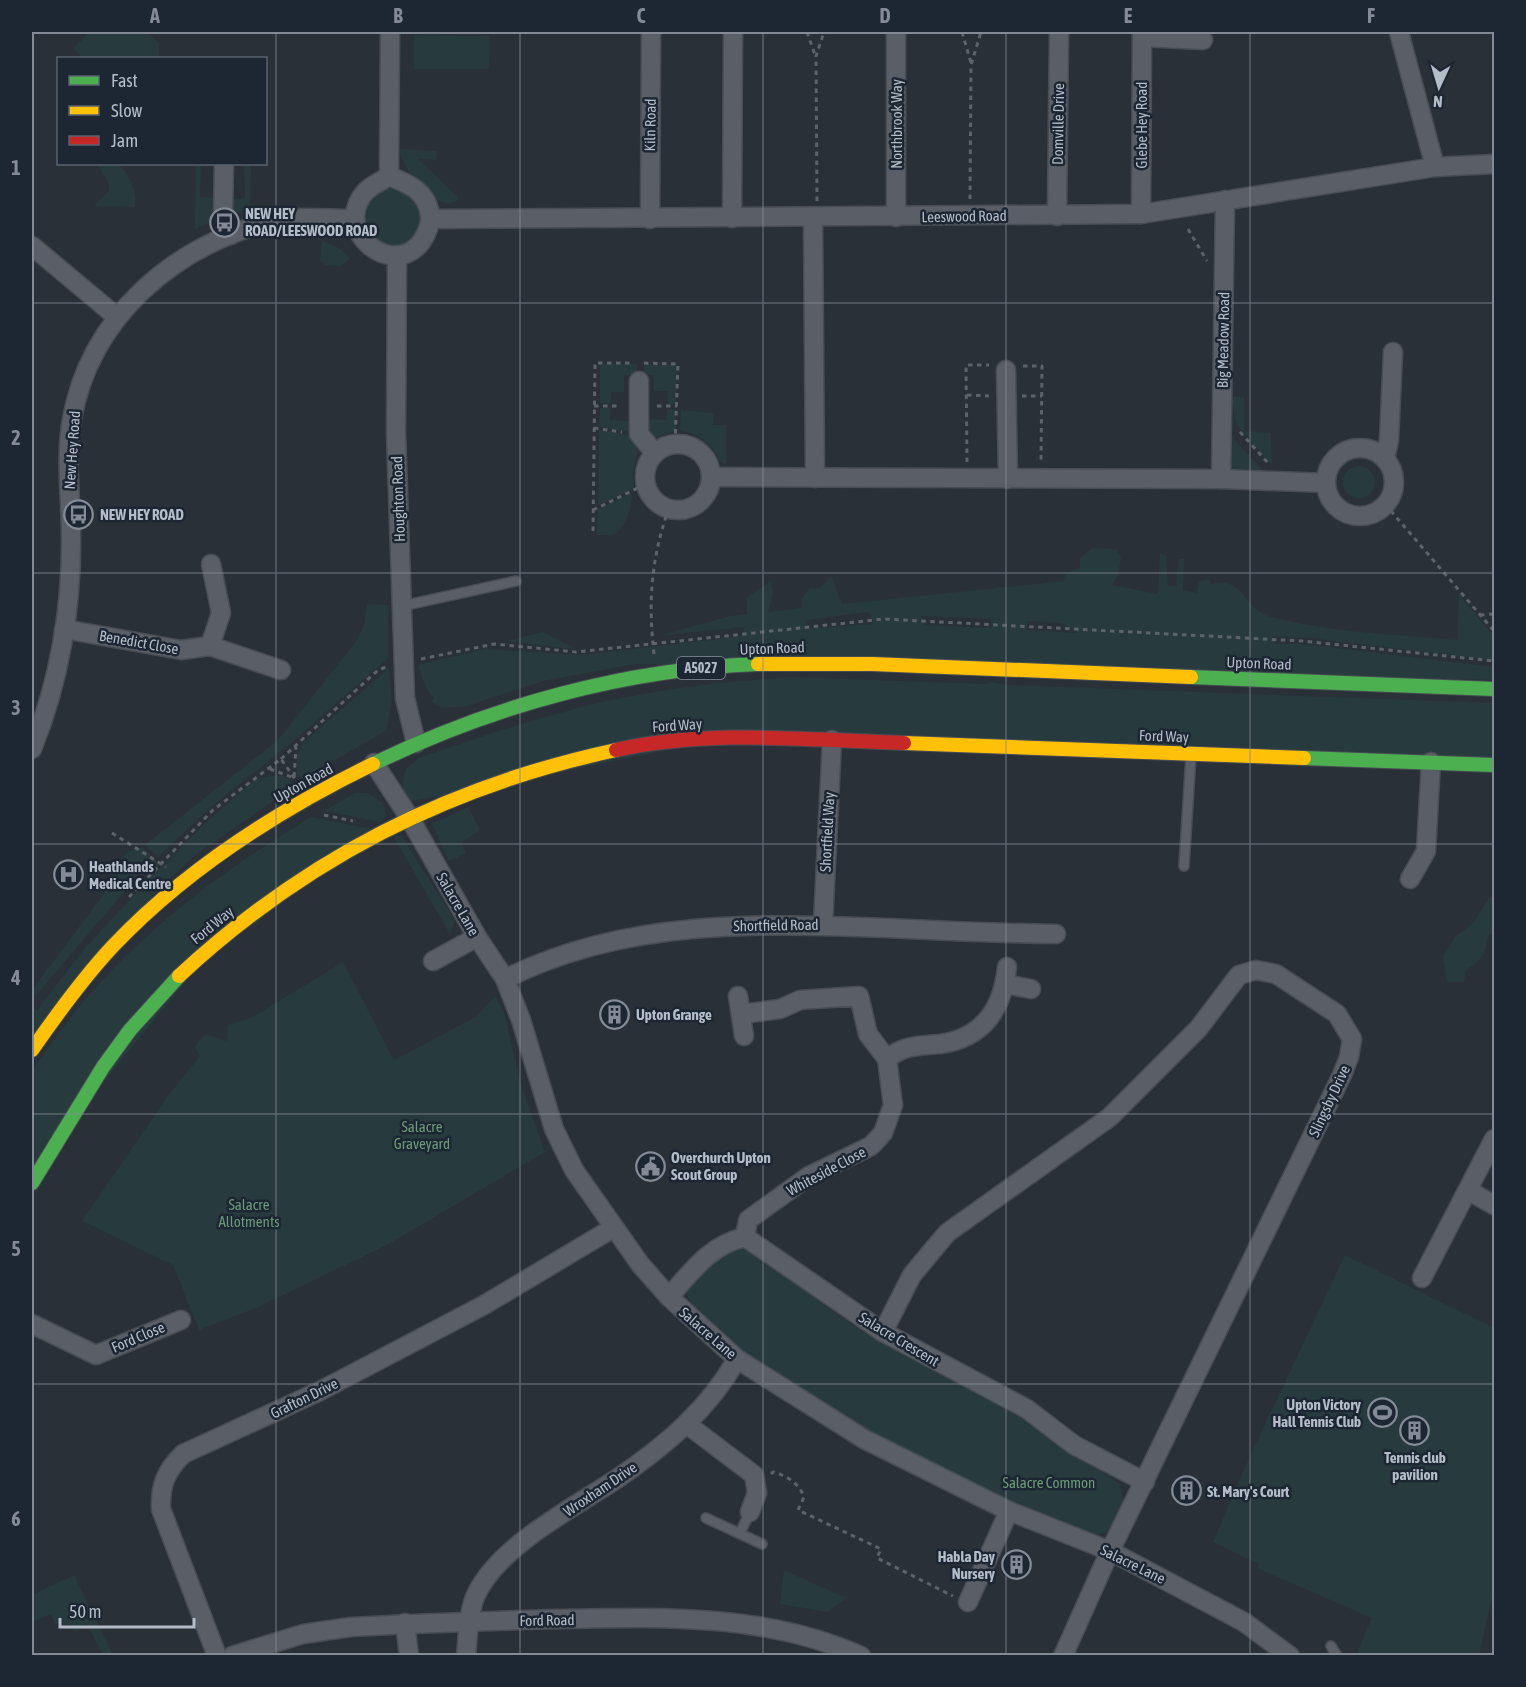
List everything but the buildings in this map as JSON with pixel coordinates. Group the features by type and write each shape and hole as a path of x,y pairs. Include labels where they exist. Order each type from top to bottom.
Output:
{"street":[{"path":"389,176 390,32"},
{"name":"Kiln Road","path":"650,219 651,32"},
{"path":"732,218 733,32"},
{"name":"Northbrook Way","path":"896,32 896,217"},
{"name":"Domville Drive","path":"1057,216 1059,32"},
{"path":"1399,32 1435,167"},
{"name":"Glebe Hey Road","path":"1141,214 1142,34 1203,40"},
{"name":"Leeswood Road","path":"430,219 1141,214 1435,167 1494,164"},
{"path":"224,165 223,215 231,235"},
{"path":"389,176 420,192 428,203 430,219 427,233 419,245 410,252 397,255 380,253 365,243 358,233 355,219 358,202 367,190 389,176"},
{"name":"Big Meadow Road","path":"1221,479 1225,200"},
{"path":"814,478 815,217"},
{"name":"New Hey Road","path":"32,749 42,724 64,629 70,584 69,453 72,420 78,391 93,352 117,317 137,294 173,265 231,235 271,222 355,219"},
{"path":"32,246 117,317"},
{"name":"Houghton Road","path":"397,255 396,433 405,698 416,742"},
{"path":"1385,459 1368,449 1347,450 1332,463 1326,483 1334,504 1354,515 1376,512 1385,504 1394,482 1385,459 1389,440 1393,352"},
{"path":"1006,370 1008,479"},
{"path":"639,381 639,434 655,453"},
{"path":"678,444 691,447 701,453 708,463 711,477 708,489 700,500 691,507 669,508 654,499 646,484 645,476 648,463 655,453 665,446 678,444"},
{"path":"711,477 1221,479 1326,483"},
{"path":"210,646 221,613 211,564"},
{"name":"Benedict Close","path":"64,629 181,650 210,646 281,670"},
{"name":"Upton Road","path":"32,1050 58,1012 141,918 185,880 250,832 308,798 416,742 551,696 657,674 752,665 836,663 1494,689"},
{"name":"Ford Way","path":"32,1183 71,1116 129,1031 203,952 286,886 409,817 510,775 644,744 737,737 1494,765"},
{"name":"Shortfield Way","path":"823,924 832,740"},
{"path":"1410,879 1426,851 1431,762"},
{"name":"Salacre Lane","path":"374,764 409,817 477,937 505,979 521,1020 557,1136 573,1170 613,1228 669,1297 737,1359 864,1439 1009,1511 1110,1551 1244,1622 1290,1656"},
{"name":"Shortfield Road","path":"505,979 536,964 624,937 705,927 823,924 1056,934"},
{"path":"433,961 477,937"},
{"name":"Slingsby Drive","path":"883,1332 912,1275 947,1233 1110,1117 1198,1029 1239,975 1256,970 1276,975 1327,1006 1344,1023 1352,1039 1349,1057 1110,1551 1063,1656"},
{"path":"887,1059 897,1051 911,1046 963,1038 982,1026 996,1009 1006,975 1031,989"},
{"name":"Whiteside Close","path":"742,1014 780,1009 801,1000 860,987 868,1034 887,1059 893,1105 883,1132 871,1146 809,1176 782,1193 748,1220 745,1237"},
{"path":"738,996 744,1036"},
{"path":"1422,1278 1494,1139"},
{"path":"1469,1191 1494,1205"},
{"name":"Grafton Drive","path":"217,1656 161,1509 162,1486 171,1465 183,1454 320,1391 484,1305 613,1228"},
{"path":"669,1297 712,1249 728,1241 745,1237"},
{"name":"Salacre Crescent","path":"745,1237 883,1332 1027,1409 1074,1445 1144,1482"},
{"name":"Ford Close","path":"32,1324 96,1355 181,1320"},
{"name":"Wroxham Drive","path":"466,1656 469,1621 475,1597 485,1581 522,1543 618,1478 688,1425 725,1380 737,1359"},
{"path":"688,1425 754,1475 757,1493 750,1512"},
{"path":"968,1602 1009,1511"},
{"name":"Ford Road","path":"232,1656 303,1635 351,1627 405,1623 662,1617 699,1619 811,1636 861,1656"},
{"path":"405,1623 409,1656"}],"lane":[{"path":"402,606 516,581"},
{"path":"1184,866 1191,753"},
{"path":"740,1533 750,1512"},
{"path":"706,1518 762,1544"},
{"path":"1331,1646 1337,1656"}],"path":[{"path":"807,32 816,56"},
{"path":"815,217 816,56 824,32"},
{"path":"962,32 971,65 970,215"},
{"path":"971,65 981,32"},
{"path":"1188,229 1205,261 1224,259"},
{"path":"1221,424 1235,426 1272,467 1272,481"},
{"path":"594,428 639,434"},
{"path":"593,510 646,484"},
{"path":"1385,504 1494,631"},
{"path":"657,674 649,611 658,539 669,508"},
{"path":"1480,615 1494,614"},
{"path":"269,768 294,778 296,746"},
{"path":"112,833 181,875 185,880"},
{"path":"757,1493 773,1472 782,1475 801,1491 804,1497 798,1510 881,1549 877,1558 968,1602"}],"green space":[{"path":"90,32 148,32 159,43 159,57 82,57 73,49"},
{"path":"414,35 490,36 489,69 414,69"},
{"path":"399,149 437,151 436,160 418,159 456,195 458,200 449,203 430,196 413,178"},
{"path":"98,165 119,165 134,189 135,207 94,206 109,191 108,181"},
{"path":"196,165 201,165 200,197 215,198 213,221 195,229"},
{"path":"244,165 251,165 250,208 233,214 232,199 245,198"},
{"path":"387,188 399,188 415,196 421,206 423,218 421,230 415,240 399,248 387,248 371,240 363,224 363,212 371,196"},
{"path":"322,241 339,248 350,258 341,266 326,265 320,260"},
{"path":"600,364 637,364 637,375 624,375 624,392 611,392 611,403 600,403"},
{"path":"644,364 677,365 676,404 668,404 668,391 654,391 654,375 644,375"},
{"path":"1231,396 1244,397 1244,431 1271,433 1272,465 1236,424"},
{"path":"600,408 610,408 610,420 629,421 631,432 599,427"},
{"path":"667,409 676,410 676,431 652,438 647,435 646,423 652,419 667,420"},
{"path":"681,410 714,413 713,425 726,425 726,464 722,463 710,446 700,438 680,431"},
{"path":"599,430 632,435 638,451 633,472 634,489 598,505"},
{"path":"1230,435 1262,470 1230,470"},
{"path":"1359,466 1370,471 1375,482 1370,493 1359,498 1348,493 1343,482 1348,471"},
{"path":"632,493 630,511 617,533 597,535 598,509"},
{"path":"1093,548 1116,549 1121,557 1118,576 1112,585 1158,594 1160,553 1166,556 1168,586 1176,586 1179,559 1184,559 1183,590 1197,593 1199,582 1208,579 1212,584 1231,584 1254,607 1268,616 1314,626 1362,632 1457,640 1459,594 1494,636 1494,660 1309,638 1272,636 1275,644 1303,644 1494,667 1494,680 636,664 543,681 464,707 442,708 431,702 434,698 426,688 418,665 485,649 581,655 744,636 744,627 658,636 730,616 747,614 747,597 771,581 773,594 768,612 802,608 801,599 810,588 819,589 831,576 842,604 1064,581 1065,575 1080,567 1080,558","holes":["870,613 873,624 805,629 806,620","921,616 991,619 992,628 925,625","1028,621 1061,623 1078,633 1026,630"]},
{"path":"367,604 388,605 388,658 291,743 210,808 158,857 145,845 278,740 355,643 364,626"},
{"path":"543,632 573,647 572,649 506,641"},
{"path":"389,668 392,700 386,731 302,778 297,775 297,756 303,743"},
{"path":"793,677 986,684 992,682 1008,685 1494,703 1494,759 754,733 424,799 409,801 402,790 405,770 418,758 536,720 642,694 702,685"},
{"path":"279,775 290,779 292,788 197,854 161,886 32,1040 32,1004 37,1010 85,948 152,876 142,871 32,1000 32,990 103,895 112,870 127,852 142,847 156,860 159,870 209,820 256,779"},
{"path":"355,793 368,793 383,803 386,816 381,822 324,811"},
{"path":"468,807 480,830 461,843 466,853 449,861 432,824"},
{"path":"311,817 371,829 237,918 32,1170 30,1106 32,1074 43,1055 83,1003 141,942 206,887 240,862"},
{"path":"401,835 455,921 450,934 393,836"},
{"path":"1494,896 1494,932 1488,936 1482,956 1466,970 1464,982 1447,982 1443,957 1455,937 1474,922 1489,898"},
{"path":"343,962 394,1060 476,1017 495,996 504,1012 521,1085 545,1152 387,1245 256,1308 199,1330 173,1265 82,1221 168,1096 200,1056 195,1047 205,1034 227,1041 228,1025 251,1018"},
{"name":"Salacre Common","path":"746,1247 852,1325 1025,1420 1120,1484 1123,1497 1122,1510 1109,1532 1096,1534 1001,1501 866,1432 745,1358 691,1309 687,1292 692,1278 705,1268 734,1248"},
{"name":"Upton Victory Hall Tennis Club","path":"1345,1255 1494,1328 1494,1588 1479,1655 1356,1655 1372,1618 1257,1568 1259,1564 1213,1542 1245,1467"},
{"path":"784,1570 846,1598 828,1612 780,1604"},
{"path":"74,1575 113,1655 103,1655 88,1625 76,1631 55,1623 51,1614 32,1622 32,1595"}],"traffic: fast":[{"path":"373,764 465,725 560,694 658,674 708,667 758,664"},
{"path":"1191,677 1494,689"},
{"path":"1304,758 1494,765"},
{"path":"32,1183 103,1067 130,1030 179,976"}],"traffic: slow":[{"path":"758,664 872,664 1191,677"},
{"path":"904,743 1304,758"},
{"path":"179,976 227,934 277,896 328,863 382,833 437,806 495,784 554,765 616,750"},
{"path":"32,1050 102,958 141,918 171,892 235,843 269,821 373,764"}],"traffic: jam":[{"path":"616,750 652,744 724,738 796,738 904,743"}],"place":[{"name":"NEW HEY ROAD/LEESWOOD ROAD","path":"224,222"},
{"name":"NEW HEY ROAD","path":"79,514"},
{"name":"Heathlands Medical Centre","path":"68,875"},
{"name":"Upton Grange","path":"615,1014"},
{"name":"Overchurch Upton Scout Group","path":"650,1166"},
{"name":"Upton Victory Hall Tennis Club","path":"1382,1413"},
{"name":"Tennis club pavilion","path":"1415,1430"},
{"name":"St. Mary's Court","path":"1186,1491"},
{"name":"Habla Day Nursery","path":"1016,1565"}],"park label":[{"name":"Salacre Graveyard","path":"422,1134"},
{"name":"Salacre Allotments","path":"249,1212"}]}
